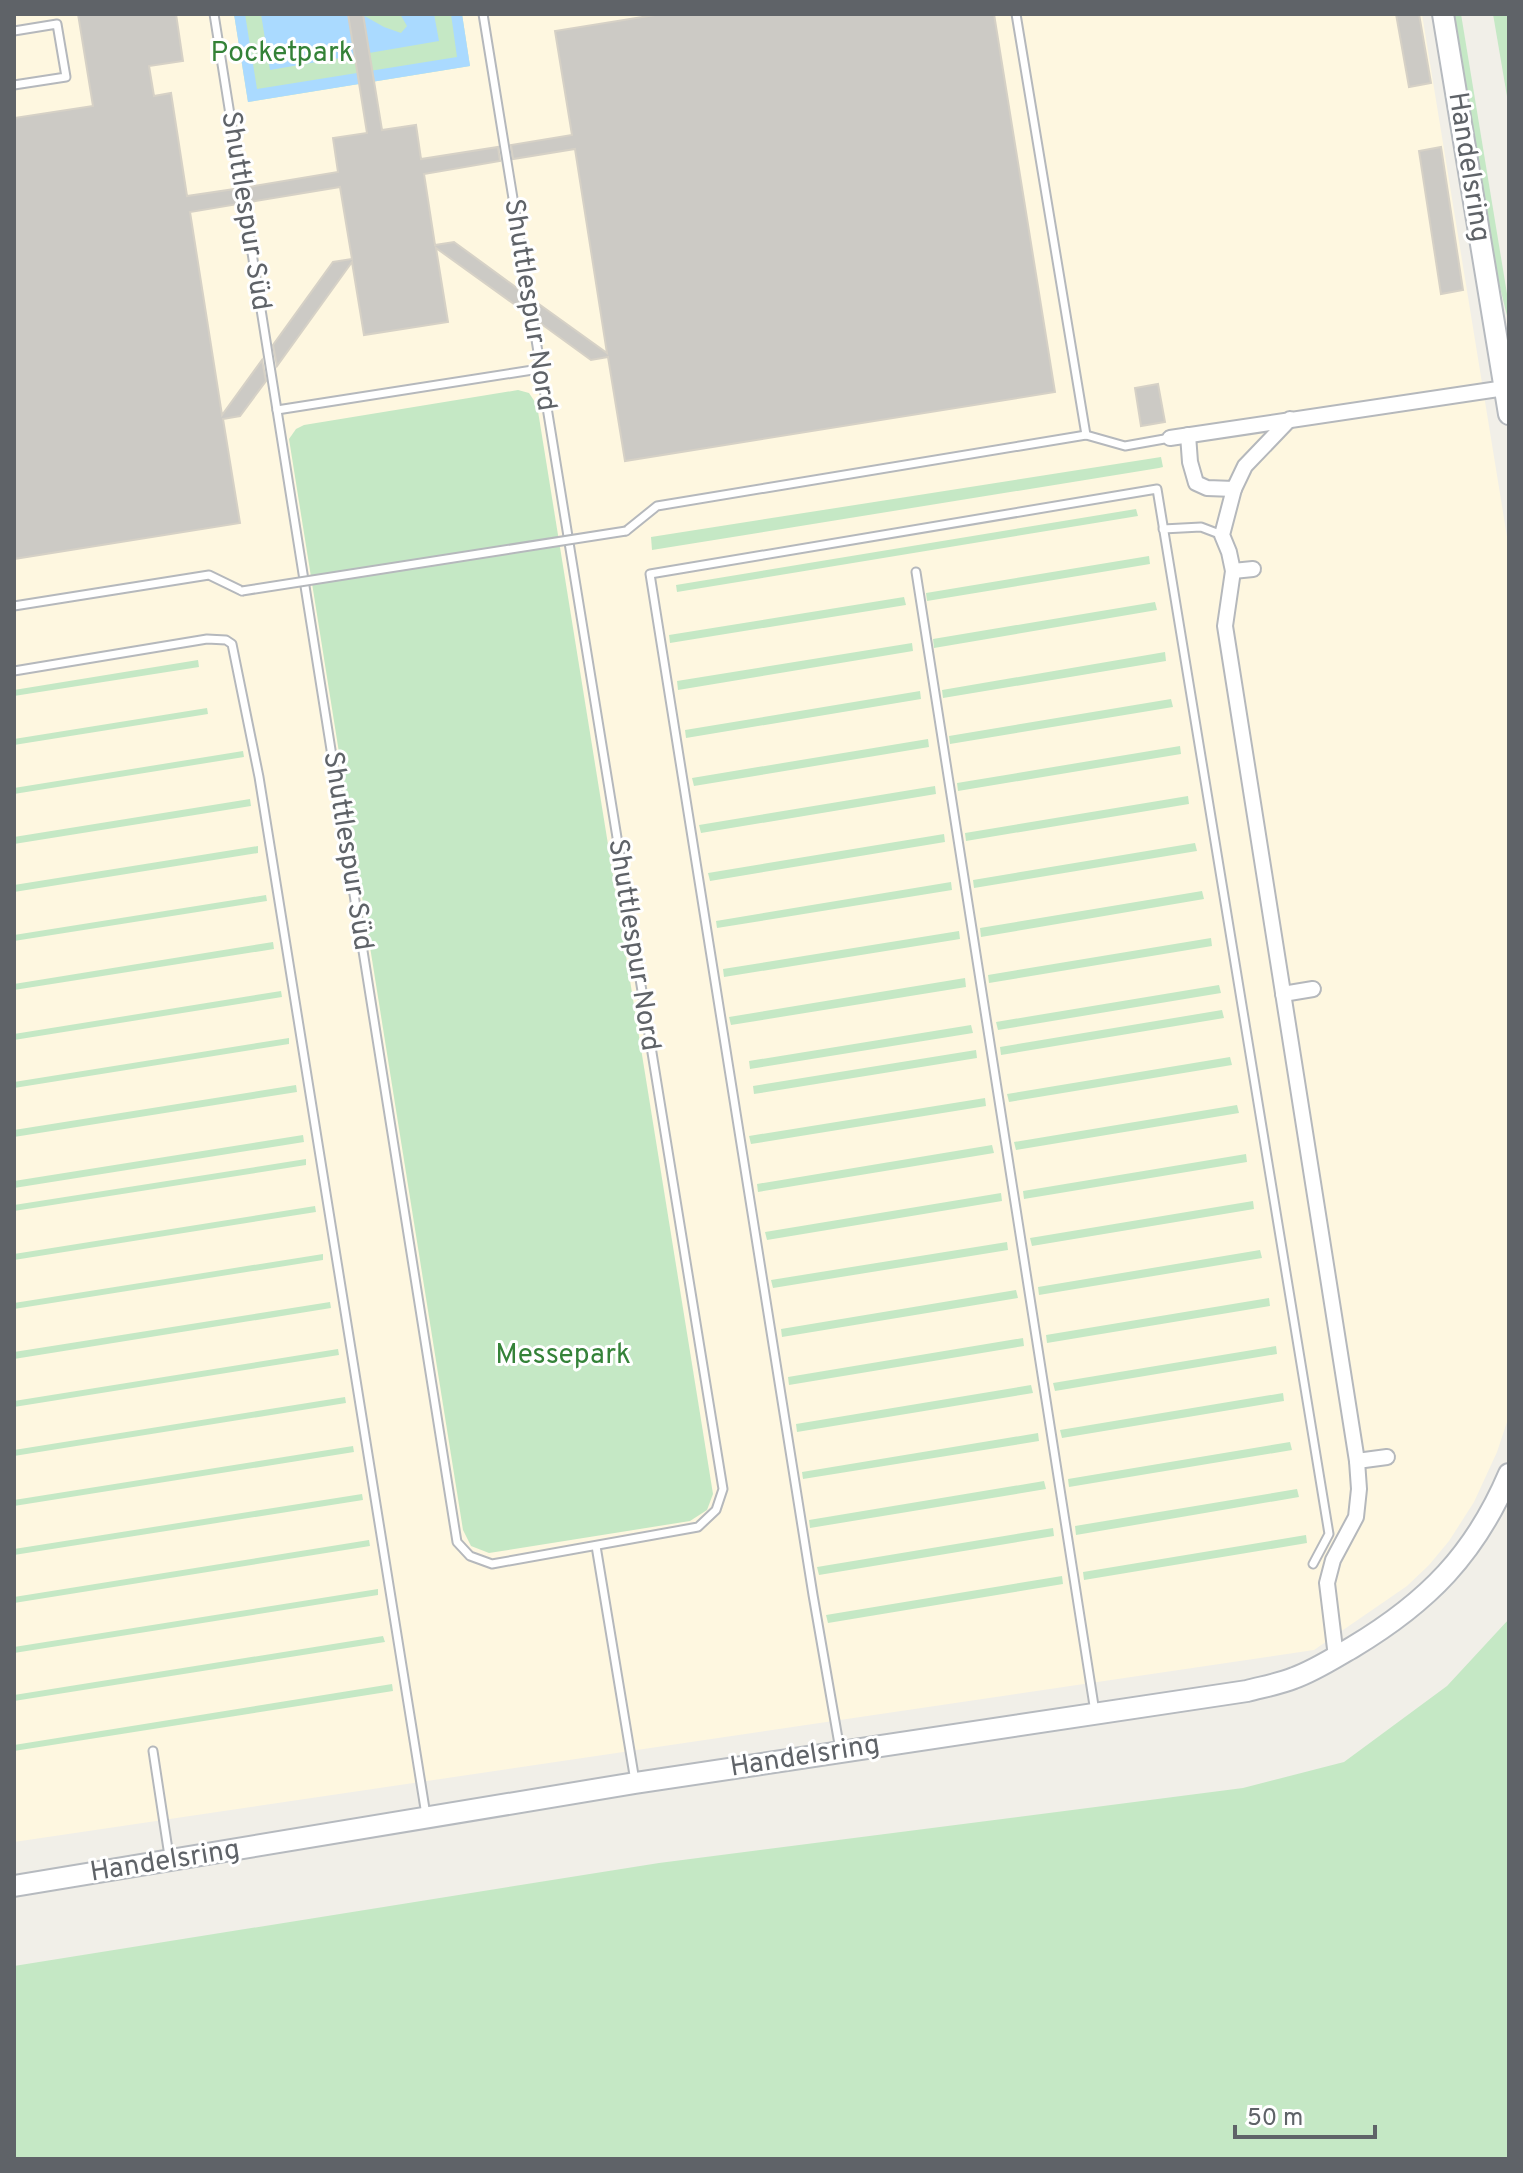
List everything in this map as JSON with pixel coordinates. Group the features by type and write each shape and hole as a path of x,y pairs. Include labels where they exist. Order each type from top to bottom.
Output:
{"main road":[{"name":"Handelsring","path":"1443,14 1509,414"},
{"name":"Handelsring","path":"14,1886 635,1783 1247,1691 1294,1679 1383,1629 1434,1588 1464,1554 1493,1512 1509,1474"}],"street":[{"path":"1170,438 1505,388"},
{"path":"1290,419 1245,466 1234,489 1222,535 1233,571 1225,626 1357,1461 1359,1489 1356,1517 1333,1560 1327,1583 1336,1657"},
{"path":"1188,435 1190,462 1196,483 1207,488 1234,489"},
{"path":"1233,571 1253,569"},
{"path":"1283,994 1313,989"},
{"path":"1357,1461 1387,1457"}],"lane":[{"name":"Shuttlespur Süd","path":"214,14 457,1542 470,1556 492,1564 596,1546"},
{"name":"Shuttlespur Nord","path":"483,14 723,1489 716,1510 698,1527 596,1546"},
{"path":"1016,14 1086,435"},
{"path":"14,31 57,24 66,77 14,85"},
{"path":"277,410 539,369"},
{"path":"14,606 209,575 242,591 626,531 657,506 1086,435 1125,446 1170,438"},
{"path":"841,1752 820,1641 650,574 1157,489 1329,1534 1313,1564"},
{"path":"1163,529 1201,527 1222,535"},
{"path":"916,572 1095,1713"},
{"path":"14,671 207,639 226,640 232,644 259,777 427,1819"},
{"path":"596,1546 635,1783"},
{"path":"153,1751 170,1861"}],"shaded area":[{"path":"14,14 1422,14 1509,549 1509,1416 1497,1452 1474,1502 1449,1541 1407,1586 1314,1650 14,1842"}],"green space":[{"name":"Pocketpark","path":"234,14 462,14 470,66 248,102"},
{"path":"1452,14 1461,14 1509,306 1509,324 1493,259"},
{"path":"1493,14 1509,14 1509,108"},
{"name":"Messepark","path":"518,390 529,393 537,405 713,1494 707,1510 690,1521 489,1553 471,1546 463,1530 289,439 296,429 304,425"},
{"path":"1161,457 1163,467 1159,468 652,550 651,537"},
{"path":"1136,509 1138,516 677,592 676,585"},
{"path":"1149,556 1150,564 927,601 926,593"},
{"path":"904,597 906,605 670,643 669,635"},
{"path":"1155,602 1157,610 934,648 933,639"},
{"path":"912,643 913,651 678,690 677,681"},
{"path":"1165,652 1166,661 943,698 942,690"},
{"path":"198,660 199,667 14,696 14,690"},
{"path":"920,691 921,699 686,738 685,730"},
{"path":"1171,699 1173,707 950,744 949,736"},
{"path":"207,708 208,714 14,745 14,739"},
{"path":"928,739 929,747 694,786 692,778"},
{"path":"1180,746 1181,754 958,791 957,783"},
{"path":"243,751 244,757 14,794 14,788"},
{"path":"935,786 936,794 701,833 699,825"},
{"path":"1188,796 1189,804 966,841 965,833"},
{"path":"250,799 251,806 14,844 14,837"},
{"path":"944,834 945,842 710,881 708,873"},
{"path":"1195,843 1197,851 974,888 973,880"},
{"path":"258,846 258,853 14,892 14,885"},
{"path":"951,882 952,890 717,928 716,921"},
{"path":"1202,891 1204,899 981,937 980,928"},
{"path":"266,895 267,901 14,941 14,935"},
{"path":"959,931 960,939 724,977 723,969"},
{"path":"1211,938 1212,946 989,983 988,975"},
{"path":"273,942 274,949 14,990 14,984"},
{"path":"965,978 966,987 731,1025 729,1017"},
{"path":"1219,985 1221,993 998,1030 996,1022"},
{"path":"281,991 282,997 14,1040 14,1034"},
{"path":"1222,1010 1224,1018 1001,1055 1000,1047"},
{"path":"971,1025 973,1033 750,1069 749,1061"},
{"path":"289,1038 289,1044 14,1088 14,1082"},
{"path":"976,1050 977,1058 754,1094 753,1086"},
{"path":"1230,1057 1232,1065 1009,1102 1007,1094"},
{"path":"296,1085 297,1092 14,1137 14,1130"},
{"path":"985,1098 986,1106 751,1144 749,1136"},
{"path":"1237,1105 1239,1113 1016,1150 1014,1142"},
{"path":"303,1135 304,1142 14,1188 14,1181"},
{"path":"992,1145 994,1153 758,1192 757,1184"},
{"path":"1246,1154 1247,1162 1024,1199 1023,1191"},
{"path":"306,1159 306,1165 14,1211 14,1205"},
{"path":"1001,1193 1002,1201 767,1240 765,1232"},
{"path":"1253,1201 1254,1209 1032,1246 1030,1238"},
{"path":"315,1206 316,1212 14,1260 14,1254"},
{"path":"1007,1242 1008,1250 773,1288 771,1280"},
{"path":"1260,1250 1262,1258 1039,1295 1038,1287"},
{"path":"323,1254 323,1260 14,1309 14,1303"},
{"path":"1016,1290 1018,1298 782,1337 781,1329"},
{"path":"1269,1298 1270,1306 1047,1343 1046,1335"},
{"path":"330,1302 331,1308 14,1359 14,1352"},
{"path":"1023,1338 1024,1346 789,1385 788,1377"},
{"path":"1276,1346 1277,1354 1055,1391 1053,1383"},
{"path":"338,1349 339,1355 14,1407 14,1401"},
{"path":"1031,1385 1033,1393 797,1432 796,1424"},
{"path":"1283,1393 1284,1401 1062,1438 1060,1430"},
{"path":"345,1397 346,1403 14,1456 14,1450"},
{"path":"1038,1433 1039,1441 803,1479 802,1472"},
{"path":"1290,1442 1292,1450 1069,1487 1068,1479"},
{"path":"353,1446 354,1452 14,1506 14,1500"},
{"path":"1044,1481 1046,1489 810,1528 809,1520"},
{"path":"1297,1489 1299,1497 1076,1535 1075,1526"},
{"path":"362,1494 363,1500 14,1555 14,1549"},
{"path":"1053,1528 1054,1536 819,1575 817,1567"},
{"path":"1306,1535 1307,1543 1084,1580 1083,1572"},
{"path":"369,1540 370,1546 14,1603 14,1597"},
{"path":"1062,1576 1063,1584 828,1623 826,1615"},
{"path":"378,1589 378,1595 14,1653 14,1647"},
{"path":"1509,1619 1509,2159 14,2159 14,1966 659,1863 1243,1788 1344,1762 1447,1686"},
{"path":"383,1636 385,1642 14,1701 14,1695"},
{"path":"392,1684 393,1691 14,1751 14,1745"}],"water":[{"path":"234,14 245,14 257,89 457,57 451,14 462,14 470,66 248,102"},
{"path":"261,14 361,14 401,33 407,26 400,14 434,14 439,41 270,70"}],"building":[{"path":"78,14 176,14 183,61 149,66 154,96 171,93 187,196 235,189 238,204 190,212 222,415 262,360 266,381 240,416 223,419 240,523 14,559 14,118 93,106"},
{"path":"348,14 363,14 382,130 416,125 421,159 498,147 500,161 424,174 435,245 454,242 521,291 525,312 436,248 448,322 364,335 352,262 277,366 273,345 333,262 352,259 340,187 250,202 248,187 338,172 333,138 367,133"},
{"path":"661,14 994,14 1055,392 625,461 608,357 591,360 540,323 536,302 607,353 575,149 513,159 511,145 572,135 555,31"},
{"path":"1396,14 1419,14 1431,83 1409,87"},
{"path":"1441,147 1463,290 1441,294 1419,151"},
{"path":"1158,384 1165,422 1141,426 1135,388"}]}
